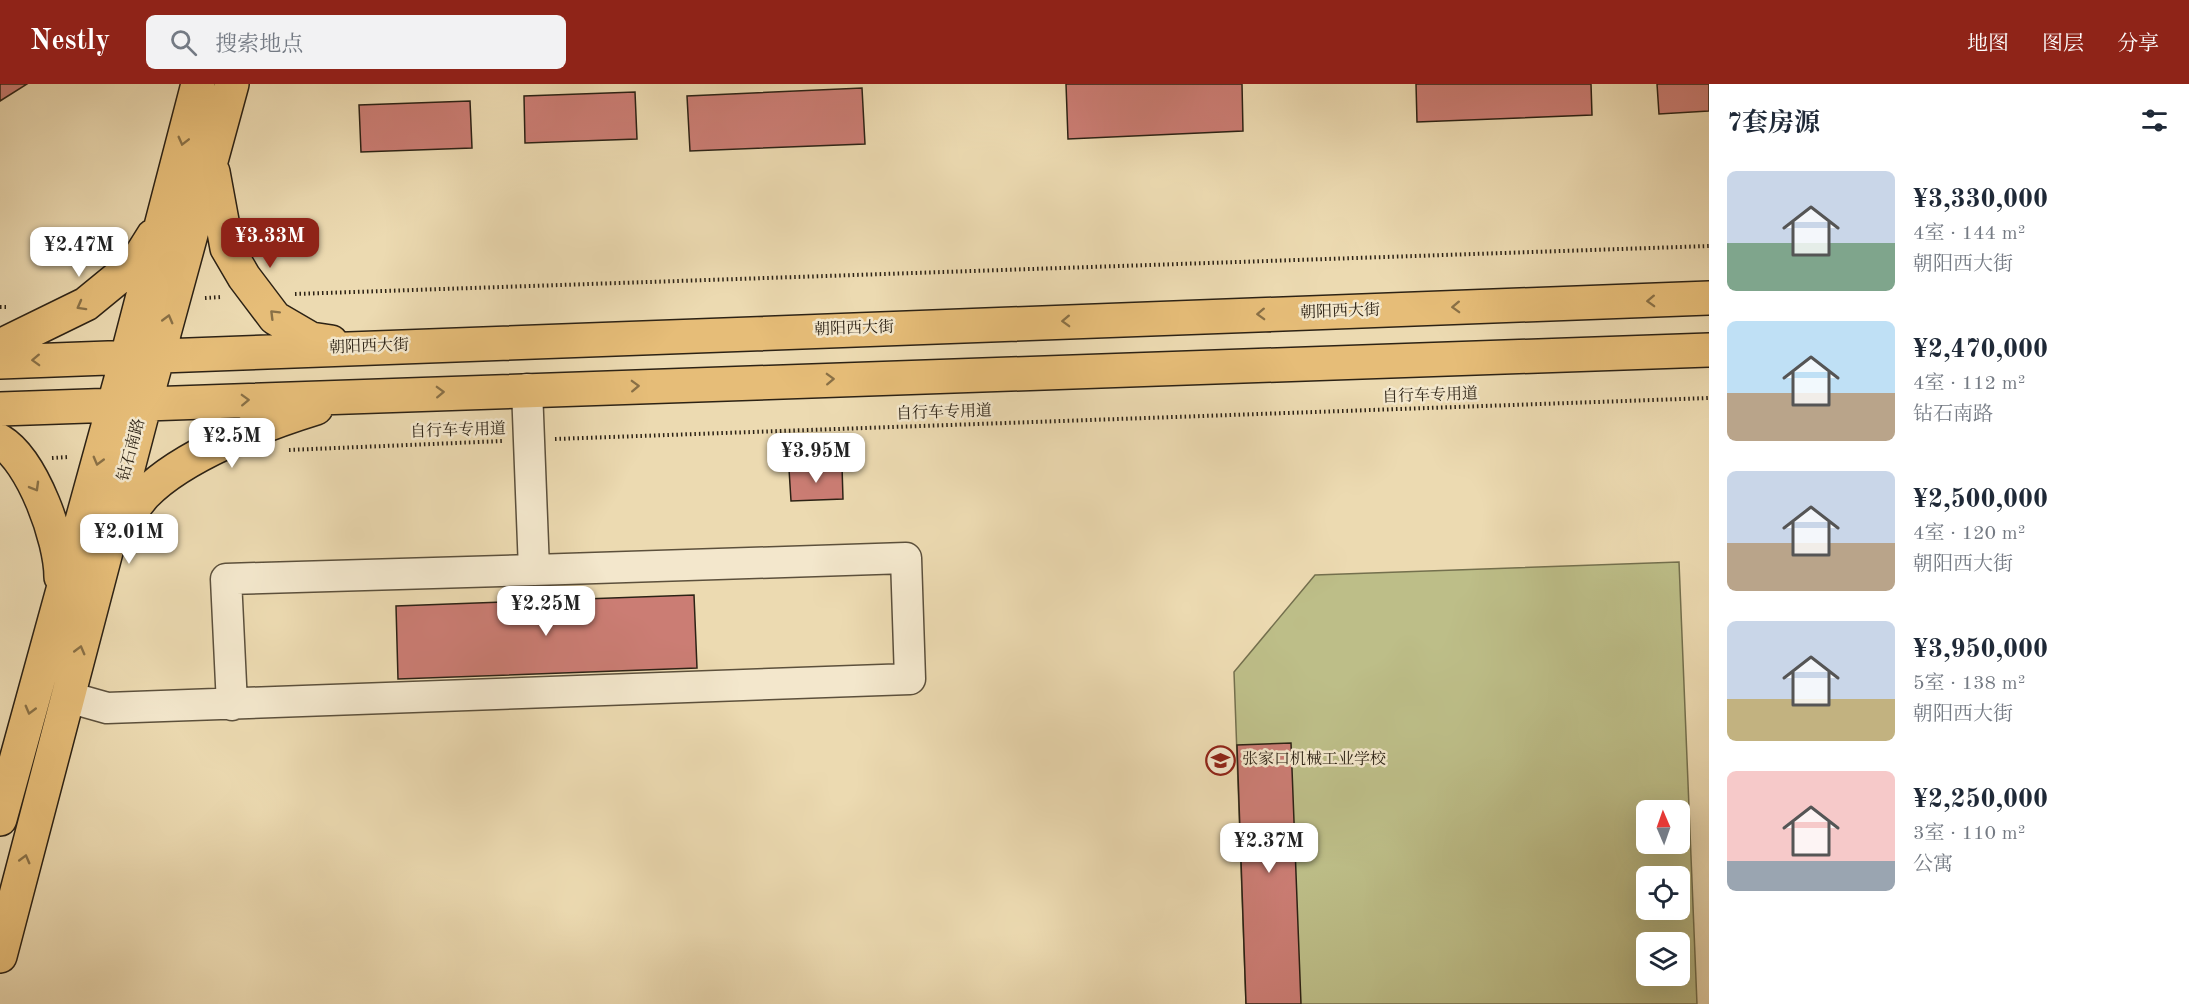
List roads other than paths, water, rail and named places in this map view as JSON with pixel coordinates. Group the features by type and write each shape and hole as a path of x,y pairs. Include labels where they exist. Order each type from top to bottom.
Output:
{"main road":[{"name":"钻石南路","path":"0,956 104,560 129,404 142,356 163,219 198,84"},
{"name":"钻石南路","path":"142,356 173,299 232,84"},
{"path":"211,161 227,248 275,318 311,339 365,348"},
{"path":"0,346 86,304 111,286 136,263 163,219"},
{"name":"朝阳西大街","path":"0,362 1709,298"},
{"path":"0,408 1709,350"},
{"path":"104,560 125,521 144,495 170,473 260,426 370,395"},
{"name":"钻石南路","path":"0,819 99,456 129,404"},
{"path":"9,450 43,501 56,536 61,558 61,596"}],"lane":[{"path":"526,389 534,570"},
{"path":"68,697 107,708 232,705 910,679 906,558 226,579 232,705"}],"place":[{"name":"张家口机械工业学校","path":"1221,760"}]}
